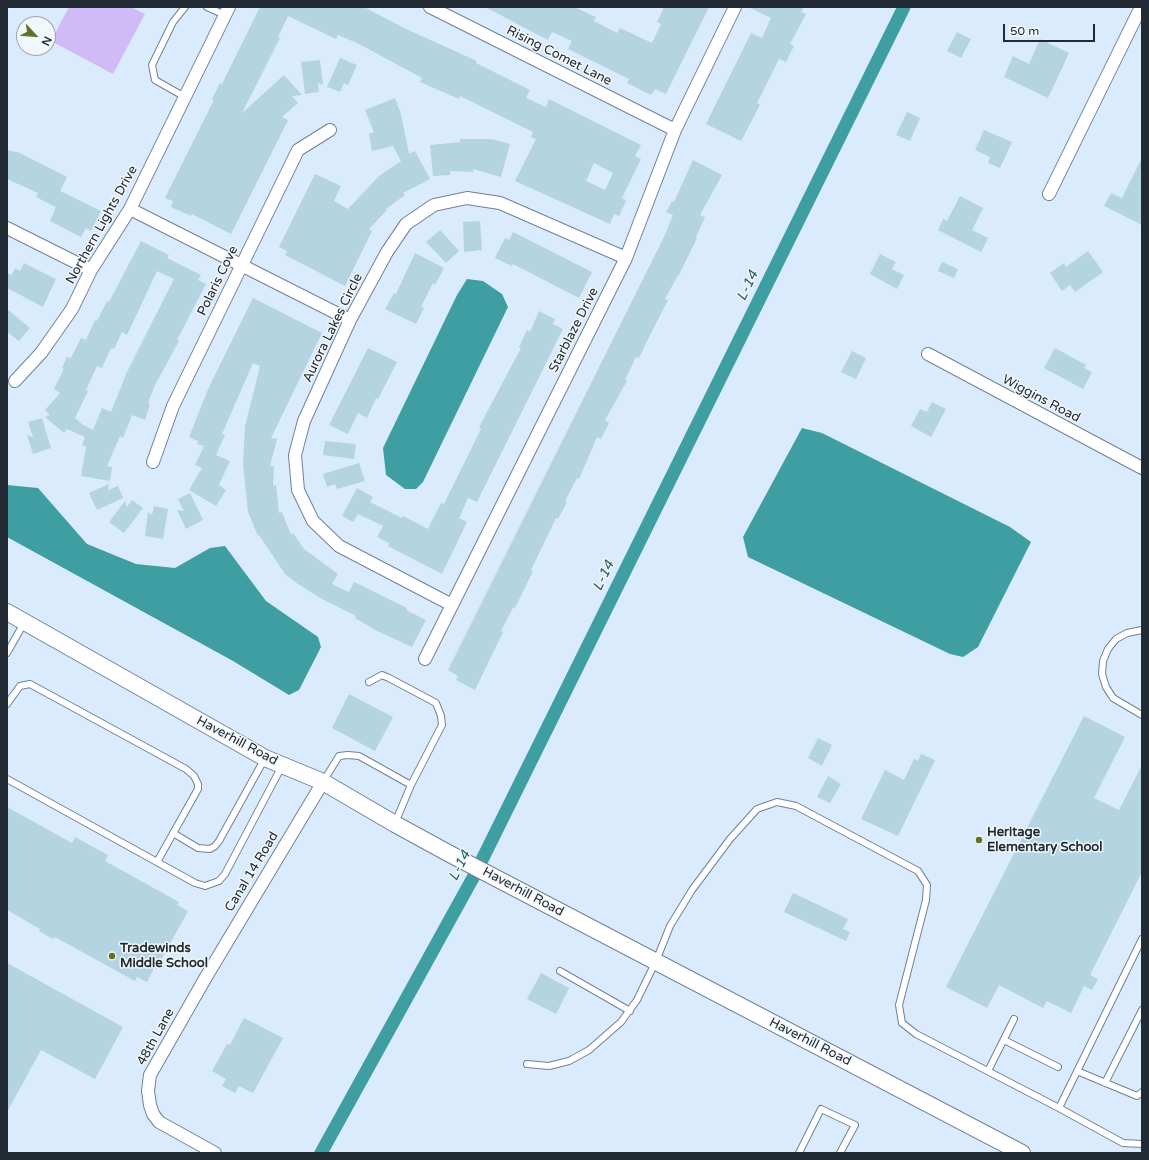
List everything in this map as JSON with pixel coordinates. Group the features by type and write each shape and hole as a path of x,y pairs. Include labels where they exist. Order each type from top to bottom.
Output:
{"street":[{"name":"Rising Comet Lane","path":"430,7 676,130"},
{"name":"Starblaze Drive","path":"425,659 626,258 676,130 735,7"},
{"path":"1050,194 1141,7"},
{"name":"Northern Lights Drive","path":"15,381 41,353 72,309 91,270 130,209 227,11"},
{"name":"Polaris Cove","path":"153,462 173,406 241,264 298,150 330,130"},
{"name":"Aurora Lakes Circle","path":"452,605 339,546 313,521 298,490 295,455 304,421 350,320 387,252 406,224 434,205 467,198 500,203 626,258"},
{"path":"130,209 350,320"},
{"path":"7,228 91,270"},
{"name":"Wiggins Road","path":"928,354 1142,468"},
{"name":"Haverhill Road","path":"7,613 265,758 323,782 394,824 448,853 1022,1153"},
{"name":"Canal 14 Road","path":"206,977 323,782"},
{"name":"48th Lane","path":"206,977 150,1075 148,1091 151,1110 159,1122 215,1153"}],"lane":[{"path":"185,7 173,22 152,65 155,80 185,97"},
{"path":"207,7 227,11"},
{"path":"7,653 24,622"},
{"path":"1142,630 1127,633 1116,639 1108,649 1103,661 1102,674 1106,687 1113,698 1142,715"},
{"path":"369,682 382,675 436,703 441,716 442,725 411,785 394,824"},
{"path":"7,704 20,686 30,684 190,772 197,780 198,789 157,862"},
{"path":"323,782 339,756 348,755 359,756 411,785"},
{"path":"173,834 198,848 210,849 215,846 220,841 265,758"},
{"path":"7,779 195,883 205,886 219,881 225,874 282,766"},
{"path":"527,1064 549,1066 569,1061 589,1050 607,1035 630,1011 656,961 670,926 681,907 730,839 757,809 777,802 796,806 918,871 927,885 926,900 898,1005 902,1023 916,1034 1123,1143 1142,1144"},
{"path":"1059,1108 1142,939"},
{"path":"560,972 630,1011"},
{"path":"1105,1083 1142,1010"},
{"path":"988,1071 1014,1019"},
{"path":"1004,1040 1058,1067"},
{"path":"1077,1070 1137,1096 1142,1092"},
{"path":"799,1153 821,1109 854,1124 840,1153"}],"shaded area":[{"path":"69,7 131,7 145,14 113,74 56,44 56,32"},
{"path":"467,279 483,281 502,294 508,307 423,482 416,489 405,489 386,475 383,448 457,295"},
{"path":"802,428 822,433 1010,527 1031,542 978,647 963,657 950,654 748,557 743,537"},
{"path":"7,485 38,488 87,544 136,564 175,568 210,548 225,546 266,601 318,637 321,647 299,690 289,695 233,661 7,537"}],"building":[{"path":"260,7 364,7 408,30 477,61 476,63 530,90 526,98 546,107 549,99 641,145 635,156 641,159 622,198 626,201 619,216 614,214 610,224 515,181 536,139 531,137 533,132 460,96 459,99 420,82 422,78 359,44 338,35 336,39 288,16 278,37 280,38 242,113 284,75 302,95 292,96 298,103 282,117 288,120 231,234 192,214 191,216 171,207 173,201 165,198 214,100 212,99 220,83 222,84","holes":["594,163 613,173 605,190 586,181"]},
{"path":"485,7 574,7 596,17 594,21 617,33 620,28 652,43 661,24 657,22 664,7 709,7 666,94 655,89 651,95 627,83 629,79 568,49 572,41 552,32 548,40"},
{"path":"748,7 804,7 801,12 806,14 790,44 794,46 786,62 779,59 757,103 760,105 741,141 706,124 751,33 762,38 771,18"},
{"path":"957,32 971,39 961,58 947,51"},
{"path":"1040,39 1069,53 1048,98 1004,77 1013,56 1029,64"},
{"path":"340,58 357,65 348,85 344,83 340,92 327,87"},
{"path":"320,60 323,85 318,83 319,92 305,94 301,62"},
{"path":"395,98 401,114 409,154 415,151 430,179 403,193 405,195 386,209 387,210 369,229 372,231 345,286 285,255 287,251 279,247 315,174 341,186 334,201 348,209 379,176 401,161 393,146 372,151 369,134 374,132 365,110"},
{"path":"907,112 920,118 910,141 896,135"},
{"path":"984,130 1012,142 1000,168 988,163 990,157 975,150"},
{"path":"460,139 492,139 510,144 501,177 473,169 473,172 450,171 450,175 433,176 430,145 460,142"},
{"path":"7,150 20,153 67,177 60,191 101,211 91,231 86,228 81,237 50,221 56,207 36,197 38,193 7,179"},
{"path":"1142,158 1142,225 1104,206 1111,193 1122,198"},
{"path":"693,160 722,175 700,215 705,217 696,237 697,238 679,275 665,299 668,300 639,358 636,357 625,380 627,381 605,420 609,423 601,439 597,437 579,479 577,478 565,501 567,502 558,519 556,518 531,570 533,571 515,608 513,608 501,631 503,632 475,690 456,680 458,676 448,670 664,237 673,215 666,212 672,201 674,202"},
{"path":"960,196 983,208 972,230 988,238 981,252 938,230 943,219 947,221"},
{"path":"480,221 482,250 464,252 463,222"},
{"path":"440,230 459,251 446,263 426,242"},
{"path":"513,232 592,272 579,298 513,264 512,266 495,258 505,238 509,240"},
{"path":"141,241 169,255 167,258 201,275 198,280 206,284 177,340 179,341 155,385 148,403 150,404 145,420 132,415 123,438 120,436 107,466 112,467 110,481 81,476 86,447 82,445 85,437 67,429 64,433 45,417 50,415 45,410 60,393 54,389 64,369 62,368 67,357 71,358 81,338 86,340 95,320 97,321 107,301 109,302","holes":["157,271 174,279 127,372 111,412 102,408 93,430 83,425 75,418 88,391 86,390 97,366 102,368 111,348 114,349 122,332 127,335"]},
{"path":"1088,251 1103,272 1075,292 1070,285 1062,291 1050,273 1064,263 1066,267"},
{"path":"415,253 444,268 435,285 433,283 421,307 424,308 416,324 385,309 394,293 396,294"},
{"path":"880,254 896,262 892,269 904,275 897,289 870,274"},
{"path":"942,262 958,269 954,278 938,271"},
{"path":"24,263 56,279 43,307 7,288 7,273 12,275 15,268 20,271"},
{"path":"253,298 322,333 271,438 277,439 270,466 274,466 273,486 276,485 279,513 282,512 291,535 293,533 304,549 338,574 332,584 349,592 354,582 407,608 406,610 426,620 412,647 375,630 355,618 356,616 322,599 298,584 285,574 259,535 258,536 248,512 243,464 245,426 260,366 253,363 222,434 225,435 216,455 230,461 219,485 226,490 216,506 189,490 202,468 195,465 204,446 197,444 198,441 189,437 209,387"},
{"path":"7,309 30,328 19,341 7,332"},
{"path":"539,311 555,319 553,324 563,329 477,502 468,498 459,518 467,522 442,574 388,546 389,543 377,537 383,526 358,514 353,522 342,516 357,488 373,497 370,502 402,518 403,516 428,529 441,503 444,504 481,429 479,428 521,348 519,347 527,330 530,332"},
{"path":"368,348 397,362 378,399 376,398 367,418 358,413 348,434 329,425"},
{"path":"1055,348 1086,365 1084,368 1092,372 1083,389 1044,368"},
{"path":"852,351 866,358 856,379 841,372"},
{"path":"932,402 946,409 931,437 911,426 920,409 927,412"},
{"path":"42,418 51,448 33,454 27,435 33,437 28,422"},
{"path":"325,441 356,444 354,459 323,455"},
{"path":"359,463 365,481 337,489 335,484 327,487 323,474"},
{"path":"109,484 108,490 118,486 123,498 97,510 89,493"},
{"path":"190,493 203,520 186,529 177,510 184,511 178,499"},
{"path":"132,500 143,508 124,533 109,522 125,501 127,507"},
{"path":"154,506 168,509 163,539 145,536 148,512 152,515"},
{"path":"349,694 393,717 375,751 332,728"},
{"path":"1084,716 1125,737 1094,798 1119,810 1142,765 1142,872 1090,975 1098,979 1092,990 1084,986 1071,1013 1047,1001 1043,1008 999,985 987,1008 946,987"},
{"path":"818,738 832,745 822,766 808,758"},
{"path":"921,754 935,760 898,836 861,819 885,770 904,780 914,759 918,761"},
{"path":"828,776 841,784 830,803 817,797"},
{"path":"7,807 72,843 75,837 108,855 105,861 179,902 177,905 188,911 156,969 154,968 147,982 137,977 135,981 55,937 53,939 39,931 40,929 7,910"},
{"path":"793,893 848,919 843,929 850,932 846,941 784,912"},
{"path":"7,963 123,1027 95,1079 41,1050 7,1112"},
{"path":"541,973 569,988 556,1014 527,999"},
{"path":"244,1018 283,1038 253,1093 239,1086 235,1093 222,1086 226,1079 212,1071 227,1044 230,1045"}],"waterway":[{"name":"L-14","path":"321,1153 474,876 904,7"}],"place":[{"name":"Heritage Elementary School","path":"979,840"},
{"name":"Tradewinds Middle School","path":"112,956"}]}
